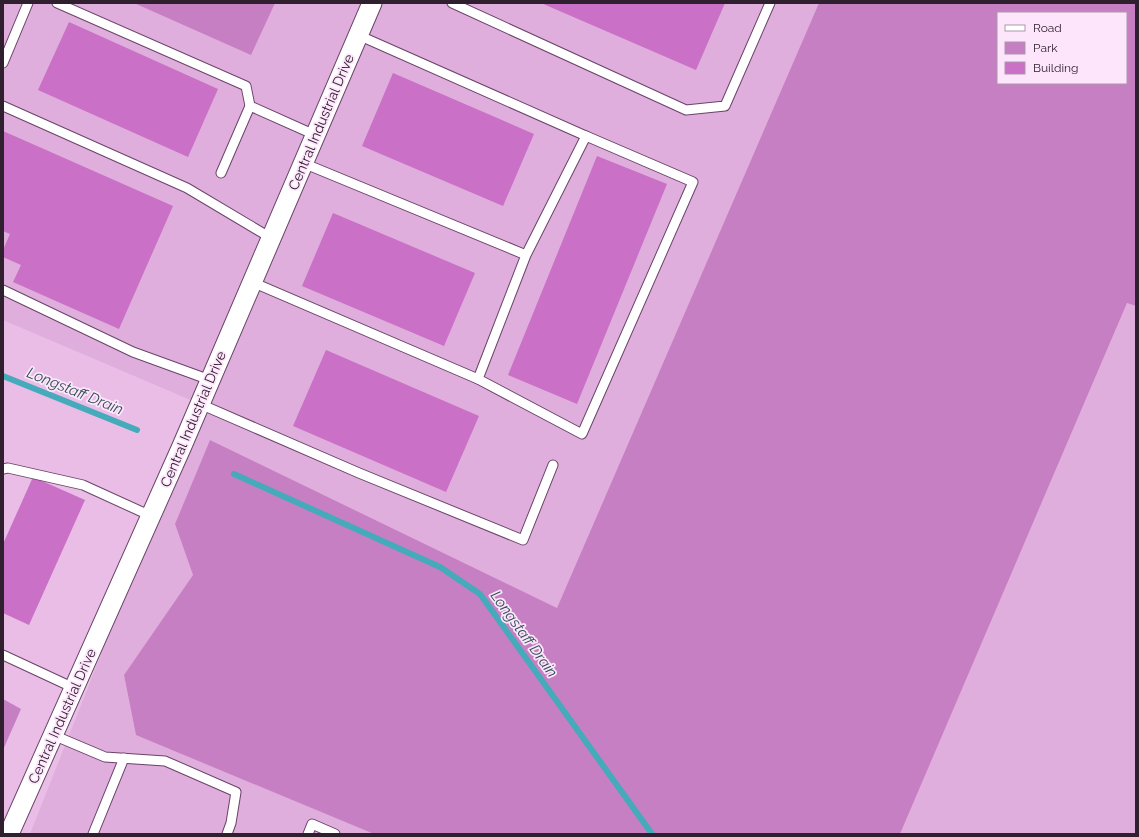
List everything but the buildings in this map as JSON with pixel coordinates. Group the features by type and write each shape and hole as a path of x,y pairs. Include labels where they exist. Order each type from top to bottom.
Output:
{"street":[{"name":"Central Industrial Drive","path":"9,834 200,404 372,3"}],"lane":[{"path":"3,63 28,3"},
{"path":"57,3 246,86 250,106 221,173"},
{"path":"452,3 470,7 686,110 725,106 770,3"},
{"path":"252,282 478,379 582,434 693,182 358,35"},
{"path":"3,106 187,188 271,238"},
{"path":"250,106 315,135"},
{"path":"478,379 526,255 586,136"},
{"path":"304,163 526,255"},
{"path":"3,290 133,352 210,380"},
{"path":"200,404 359,473 523,540 554,465"},
{"path":"3,469 8,468 83,485 151,516"},
{"path":"3,654 74,688"},
{"path":"53,735 105,757 165,761 236,792 231,823 227,834"},
{"path":"93,834 124,758"},
{"path":"308,834 312,824 335,834"}],"shaded area":[{"path":"3,3 819,3 557,608 210,440 175,524 193,575 124,675 136,734 374,834 30,834 200,404 3,320"},
{"path":"1127,303 1136,306 1136,834 900,834"}],"green space":[{"path":"134,3 275,3 251,55"},
{"path":"819,3 1136,3 1136,306 1127,303 900,834 374,834 136,735 124,675 193,575 175,524 210,440 557,608"},
{"path":"3,699 21,709 3,750"}],"waterway":[{"name":"Longstaff Drain","path":"3,376 137,430"},
{"name":"Longstaff Drain","path":"234,474 440,567 480,594 652,834"}]}
